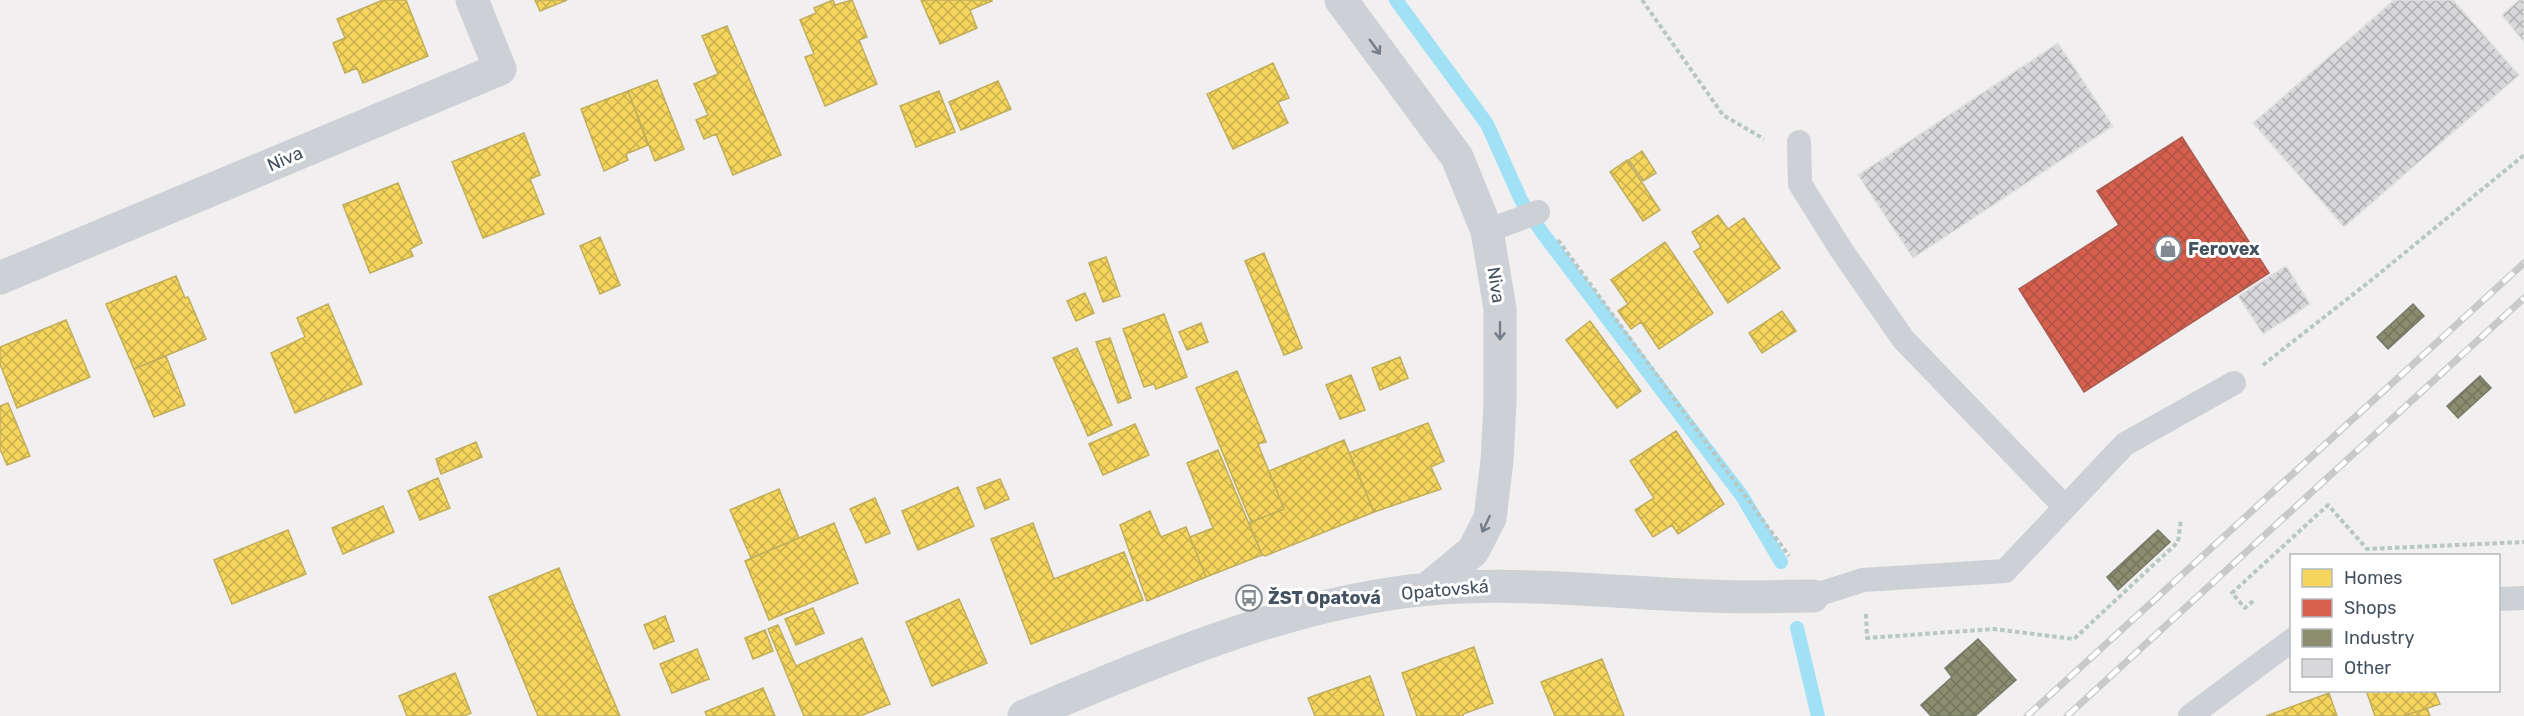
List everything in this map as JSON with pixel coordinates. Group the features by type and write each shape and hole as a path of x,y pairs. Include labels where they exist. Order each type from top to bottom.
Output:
{"street":[{"name":"Niva","path":"0,278 501,69 472,0"},
{"name":"Niva","path":"1341,0 1457,157 1487,231 1500,309 1500,402 1497,462 1490,518 1473,551 1427,589"},
{"name":"Opatovská","path":"1024,716 1195,646 1335,604 1427,589 1499,585 1711,596 1813,596"}],"lane":[{"path":"1799,142 1800,184 1842,251 1903,339 2065,507"},
{"path":"1487,231 1529,215"},
{"path":"1813,596 1863,580 2005,571 2125,444 2234,382"},
{"path":"2500,599 2524,598"},
{"path":"2190,716 2290,641"}],"path":[{"path":"1642,0 1723,115 1765,140 1799,142"},
{"path":"2234,382 2256,370 2365,285 2524,155"},
{"path":"1529,215 1789,555 1813,596"},
{"path":"2253,601 2245,608 2232,593 2328,505 2367,549 2524,542"},
{"path":"1866,613 1867,638 1994,629 2074,639 2178,542 2181,519"}],"building: Homes":[{"path":"383,0 406,0 428,56 363,83 357,68 345,73 333,43 345,38 337,19"},
{"path":"535,0 567,0 540,11"},
{"path":"833,0 835,5 852,0 867,37 859,40 877,84 825,106 805,57 814,54 800,20 816,13 814,8"},
{"path":"921,0 992,1 970,10 977,28 940,44"},
{"path":"727,26 781,155 733,175 716,134 704,139 696,120 708,115 694,84 718,74 702,36"},
{"path":"1273,63 1289,98 1278,102 1288,123 1233,149 1207,94"},
{"path":"657,80 684,149 655,161 628,91"},
{"path":"998,81 1011,109 961,130 949,102"},
{"path":"628,91 648,145 626,154 628,160 604,171 581,109"},
{"path":"939,91 955,132 916,147 900,106"},
{"path":"524,133 540,175 530,179 544,214 483,238 452,162"},
{"path":"1642,151 1656,173 1643,181 1629,160"},
{"path":"1627,160 1660,210 1643,221 1610,172"},
{"path":"398,183 422,243 410,249 413,256 370,273 343,205"},
{"path":"1718,215 1728,229 1744,218 1780,268 1728,303 1694,252 1701,247 1692,232"},
{"path":"600,237 620,285 600,294 580,246"},
{"path":"1665,242 1713,313 1659,349 1641,322 1631,329 1618,311 1628,304 1611,280"},
{"path":"1264,253 1302,348 1284,355 1245,261"},
{"path":"1106,257 1120,296 1103,302 1089,263"},
{"path":"176,276 185,298 188,297 206,339 134,369 106,304"},
{"path":"1085,293 1094,313 1076,321 1067,301"},
{"path":"328,304 362,384 295,413 271,353 305,337 297,318"},
{"path":"1782,311 1796,331 1762,353 1749,333"},
{"path":"1164,314 1187,377 1156,389 1154,384 1144,387 1123,329"},
{"path":"66,320 90,377 17,408 0,364 0,347"},
{"path":"1590,321 1641,391 1617,408 1566,340"},
{"path":"1201,323 1208,342 1187,350 1179,332"},
{"path":"1110,338 1131,398 1118,403 1096,342"},
{"path":"1077,348 1112,425 1088,436 1053,358"},
{"path":"166,356 185,405 154,417 134,369"},
{"path":"1400,357 1408,378 1380,390 1372,368"},
{"path":"1237,371 1266,442 1258,444 1284,509 1251,522 1196,388"},
{"path":"1351,375 1365,410 1340,419 1326,385"},
{"path":"8,403 30,456 7,465 0,449 0,406"},
{"path":"1428,423 1444,461 1431,467 1441,489 1374,512 1349,453"},
{"path":"1135,424 1149,455 1103,475 1089,444"},
{"path":"1676,431 1724,504 1678,534 1672,525 1653,537 1635,510 1654,498 1630,461"},
{"path":"1344,440 1374,512 1265,556 1262,555 1249,523 1284,509 1269,471"},
{"path":"476,442 482,457 441,474 436,459"},
{"path":"1218,450 1262,555 1206,577 1190,537 1213,528 1187,463"},
{"path":"438,478 450,508 420,520 408,491"},
{"path":"1000,479 1009,499 985,509 977,488"},
{"path":"958,487 974,526 918,550 902,511"},
{"path":"779,489 799,538 751,558 730,510"},
{"path":"875,498 890,533 866,543 850,509"},
{"path":"383,506 394,532 343,554 332,528"},
{"path":"1150,511 1161,537 1186,527 1206,577 1147,601 1120,525"},
{"path":"834,523 858,583 769,620 745,561"},
{"path":"1033,523 1054,579 1124,552 1143,600 1031,644 991,539"},
{"path":"288,530 306,574 232,604 214,560"},
{"path":"559,568 620,716 538,716 489,597"},
{"path":"959,599 987,663 932,686 906,622"},
{"path":"813,608 824,633 796,645 785,619"},
{"path":"665,616 674,641 654,649 644,625"},
{"path":"778,625 796,666 862,638 890,704 860,716 804,716 768,629"},
{"path":"765,630 773,651 753,659 745,638"},
{"path":"1474,647 1493,703 1463,714 1463,716 1417,716 1402,673"},
{"path":"697,649 709,679 672,693 660,664"},
{"path":"1602,659 1624,716 1555,716 1541,682"},
{"path":"455,673 471,713 464,716 407,716 399,696"},
{"path":"1370,676 1384,716 1315,716 1308,698"},
{"path":"763,688 775,716 707,716 705,712"},
{"path":"2367,692 2435,692 2440,704 2403,716 2375,716"},
{"path":"2329,693 2337,716 2266,716"},
{"path":"2427,708 2430,716 2404,716"}],"building: Shops":[{"name":"Ferovex","path":"2182,137 2269,273 2084,392 2019,289 2119,225 2097,191"}],"building: Industry":[{"path":"2413,304 2424,316 2388,349 2377,337"},
{"path":"2480,376 2491,388 2458,418 2447,406"},
{"path":"2158,530 2170,542 2118,590 2107,577"},
{"path":"1978,639 2016,680 1975,716 1931,716 1921,705 1952,677 1945,668"}],"building: Other":[{"path":"2394,0 2453,0 2519,75 2344,227 2253,123"},
{"path":"2519,0 2524,0 2524,42 2502,15"},
{"path":"2058,43 2113,126 1913,258 1858,175"},
{"path":"2286,266 2310,304 2263,334 2238,296"}],"waterway":[{"path":"1396,0 1487,124 1521,200 1541,231 1742,496 1781,562"},
{"path":"1797,628 1818,716"}],"railway":[{"path":"2027,716 2524,263"},
{"path":"2067,716 2524,298"}],"place":[{"name":"Ferovex","path":"2168,249"},
{"name":"ŽST Opatová","path":"1249,598"}]}
